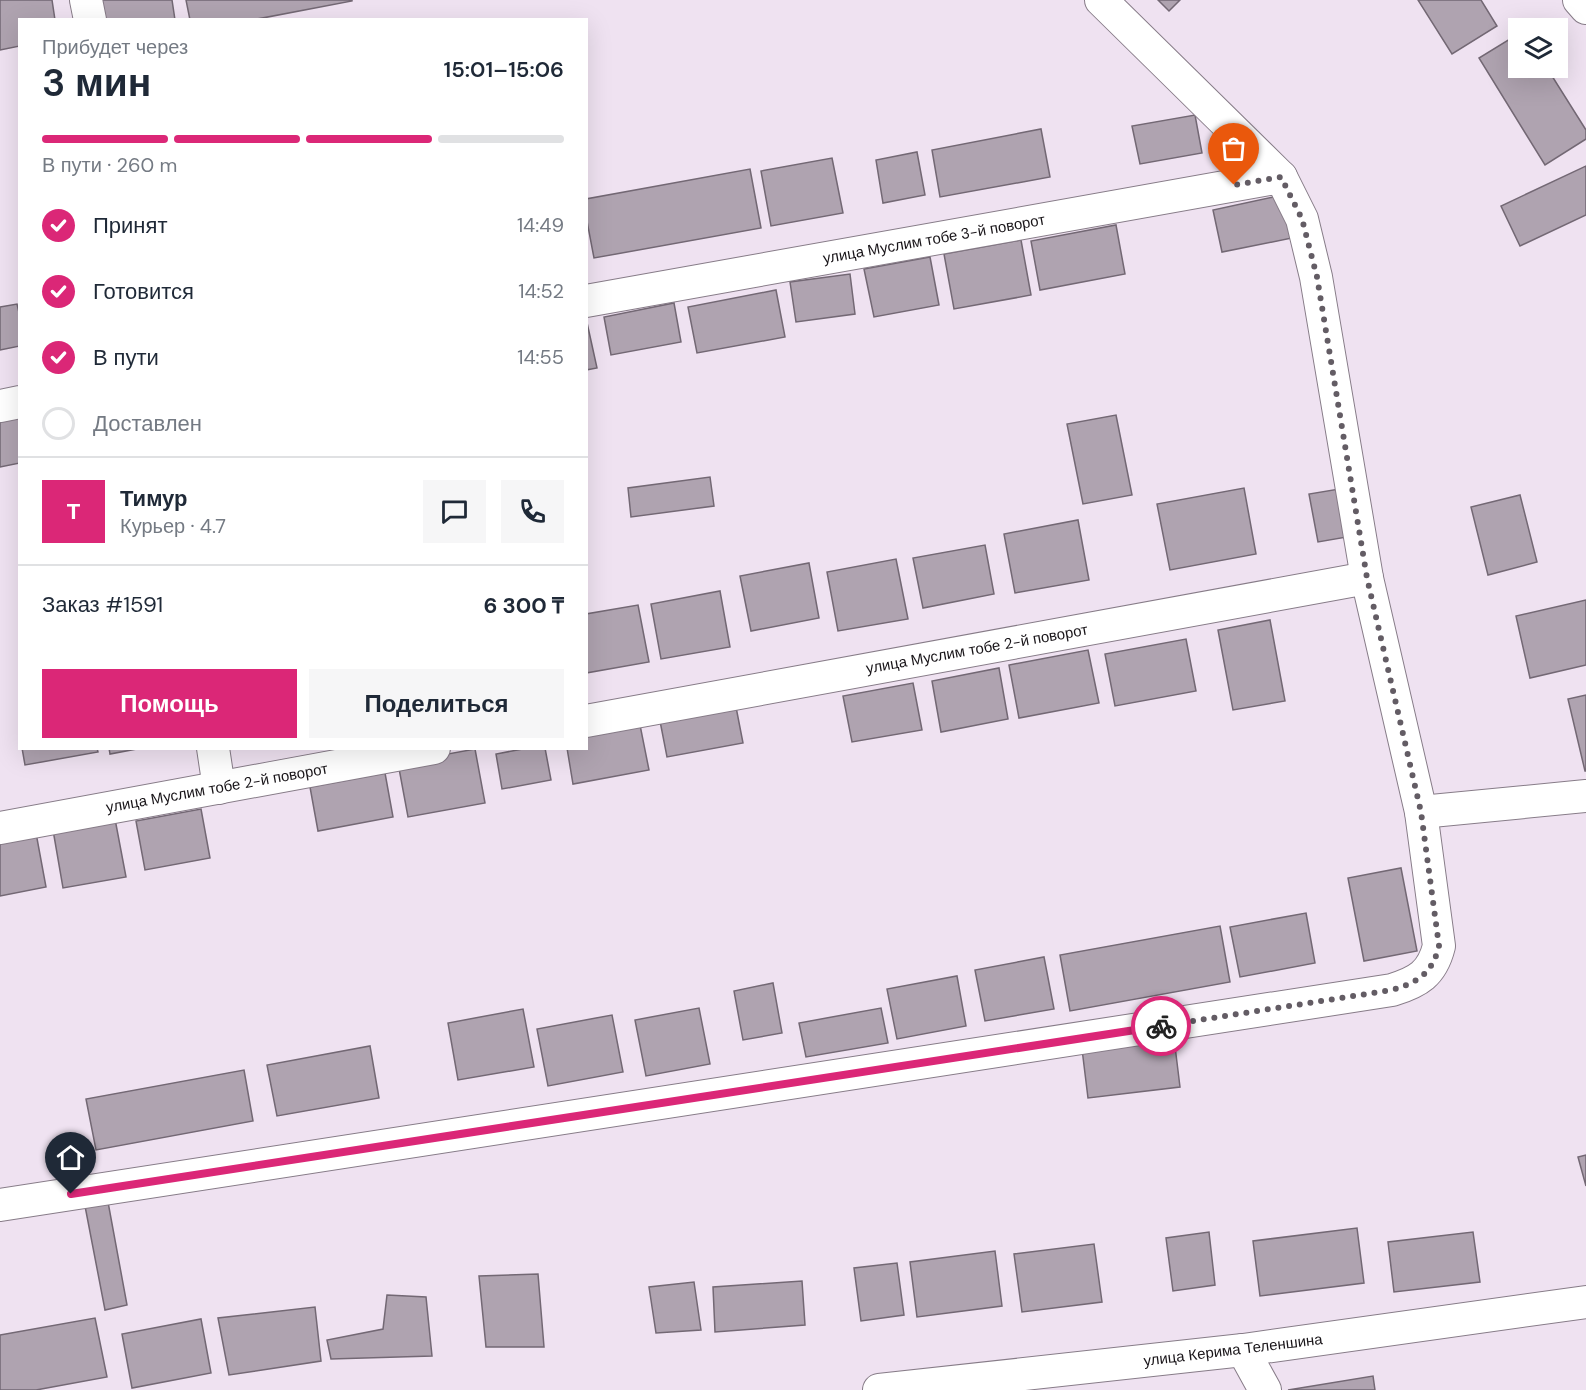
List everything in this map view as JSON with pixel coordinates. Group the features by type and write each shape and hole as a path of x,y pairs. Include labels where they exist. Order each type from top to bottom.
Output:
{"street":[{"path":"86,0 90,18"},
{"path":"0,1205 1392,990 1413,982 1429,970 1436,960 1439,946 1421,812 1367,578 1317,277 1302,219 1281,177 1101,0"},
{"path":"1580,0 1586,8"},
{"name":"улица Муслим тобе 3-й поворот","path":"588,301 1281,177"},
{"path":"0,406 18,402"},
{"name":"улица Муслим тобе 2-й поворот","path":"588,721 1367,578"},
{"path":"213,750 219,788"},
{"name":"улица Муслим тобе 2-й поворот","path":"0,828 423,750"},
{"path":"1421,812 1586,796"},
{"name":"улица Керима Теленшина","path":"879,1390 1243,1350 1586,1302"},
{"path":"1243,1350 1265,1390"}],"building":[{"path":"0,0 52,0 55,18 18,18 18,46 0,50"},
{"path":"102,0 172,0 175,18 106,18"},
{"path":"186,0 352,0 263,18 190,18"},
{"path":"1158,0 1180,0 1169,11"},
{"path":"1418,0 1481,0 1497,26 1452,54"},
{"path":"1508,40 1508,78 1553,78 1586,130 1586,139 1545,165 1479,58"},
{"path":"1195,115 1202,153 1140,164 1132,126"},
{"path":"1041,129 1050,177 940,197 932,150"},
{"path":"917,152 925,195 883,203 876,160"},
{"path":"832,158 843,213 771,226 761,171"},
{"path":"1586,166 1586,215 1520,246 1501,206"},
{"path":"750,169 761,228 594,258 588,226 588,199"},
{"path":"1283,195 1292,238 1222,252 1213,210"},
{"path":"1116,225 1125,274 1040,290 1031,241"},
{"path":"1021,240 1031,295 954,309 944,254"},
{"path":"930,257 939,305 874,317 864,269"},
{"path":"850,274 855,314 796,322 790,282"},
{"path":"776,290 785,337 697,353 688,307"},
{"path":"674,303 681,342 611,355 604,317"},
{"path":"17,304 18,346 0,350 0,307"},
{"path":"588,327 597,368 588,370"},
{"path":"1116,415 1132,495 1083,504 1067,424"},
{"path":"18,417 18,463 0,467 0,421"},
{"path":"710,477 714,506 631,517 628,488"},
{"path":"1244,488 1256,554 1170,570 1157,504"},
{"path":"1339,489 1347,537 1318,542 1309,494"},
{"path":"1520,495 1537,562 1488,575 1471,507"},
{"path":"1078,520 1089,580 1015,593 1004,534"},
{"path":"985,545 994,594 923,608 913,558"},
{"path":"896,559 908,619 838,631 827,572"},
{"path":"809,563 819,618 751,631 740,576"},
{"path":"720,591 730,647 661,659 651,604"},
{"path":"1586,600 1586,665 1530,678 1516,616"},
{"path":"638,605 649,662 588,673 588,614"},
{"path":"1270,620 1285,701 1233,710 1218,630"},
{"path":"1186,639 1196,691 1115,706 1105,654"},
{"path":"1088,650 1099,703 1019,718 1009,665"},
{"path":"999,668 1008,719 941,732 932,681"},
{"path":"913,683 922,730 852,742 843,696"},
{"path":"1586,695 1586,771 1585,771 1568,699"},
{"path":"736,707 743,743 667,757 660,721"},
{"path":"640,725 649,770 573,784 567,750 588,750 588,735"},
{"path":"22,750 98,750 98,752 25,765"},
{"path":"109,750 131,750 110,754"},
{"path":"475,750 485,803 408,817 398,763"},
{"path":"517,750 545,750 551,780 502,789 496,754"},
{"path":"385,773 393,817 318,831 310,787"},
{"path":"201,809 210,858 145,870 136,821"},
{"path":"115,819 126,877 63,888 53,830"},
{"path":"36,833 46,887 0,896 0,840"},
{"path":"1401,868 1417,951 1364,961 1348,878"},
{"path":"1306,913 1315,963 1240,977 1230,927"},
{"path":"1220,926 1230,982 1070,1011 1060,955"},
{"path":"1044,957 1054,1009 985,1021 975,970"},
{"path":"957,976 966,1026 897,1039 887,989"},
{"path":"773,983 782,1033 743,1040 734,991"},
{"path":"699,1008 710,1064 646,1076 635,1020"},
{"path":"881,1008 888,1043 806,1057 799,1023"},
{"path":"523,1009 534,1067 458,1080 448,1023"},
{"path":"612,1015 623,1072 548,1086 537,1029"},
{"path":"1174,1038 1180,1087 1088,1098 1082,1049"},
{"path":"370,1046 379,1098 277,1116 267,1065"},
{"path":"244,1070 253,1121 96,1150 86,1099"},
{"path":"1586,1155 1586,1186 1578,1157"},
{"path":"108,1202 127,1305 105,1310 85,1206"},
{"path":"1357,1228 1364,1283 1260,1296 1253,1241"},
{"path":"1209,1232 1215,1285 1173,1291 1166,1238"},
{"path":"1473,1232 1480,1282 1394,1292 1388,1242"},
{"path":"1094,1244 1102,1302 1022,1312 1014,1254"},
{"path":"995,1251 1002,1306 917,1317 910,1262"},
{"path":"897,1263 904,1315 861,1321 854,1268"},
{"path":"538,1274 544,1347 486,1347 479,1276"},
{"path":"802,1281 805,1325 715,1332 713,1287"},
{"path":"694,1282 701,1330 656,1333 649,1287"},
{"path":"387,1295 426,1297 432,1356 331,1359 327,1340 383,1329"},
{"path":"315,1307 321,1361 229,1375 218,1318"},
{"path":"95,1318 107,1377 36,1390 0,1390 0,1335"},
{"path":"201,1319 211,1373 132,1388 122,1334"},
{"path":"1373,1376 1375,1390 1288,1390"}],"way so far":[{"path":"1161,1026 1392,990 1407,985 1429,970 1436,960 1439,946 1421,812 1367,578 1317,277 1302,219 1281,177 1234,185"}],"route":[{"path":"71,1194 1161,1026"}]}
